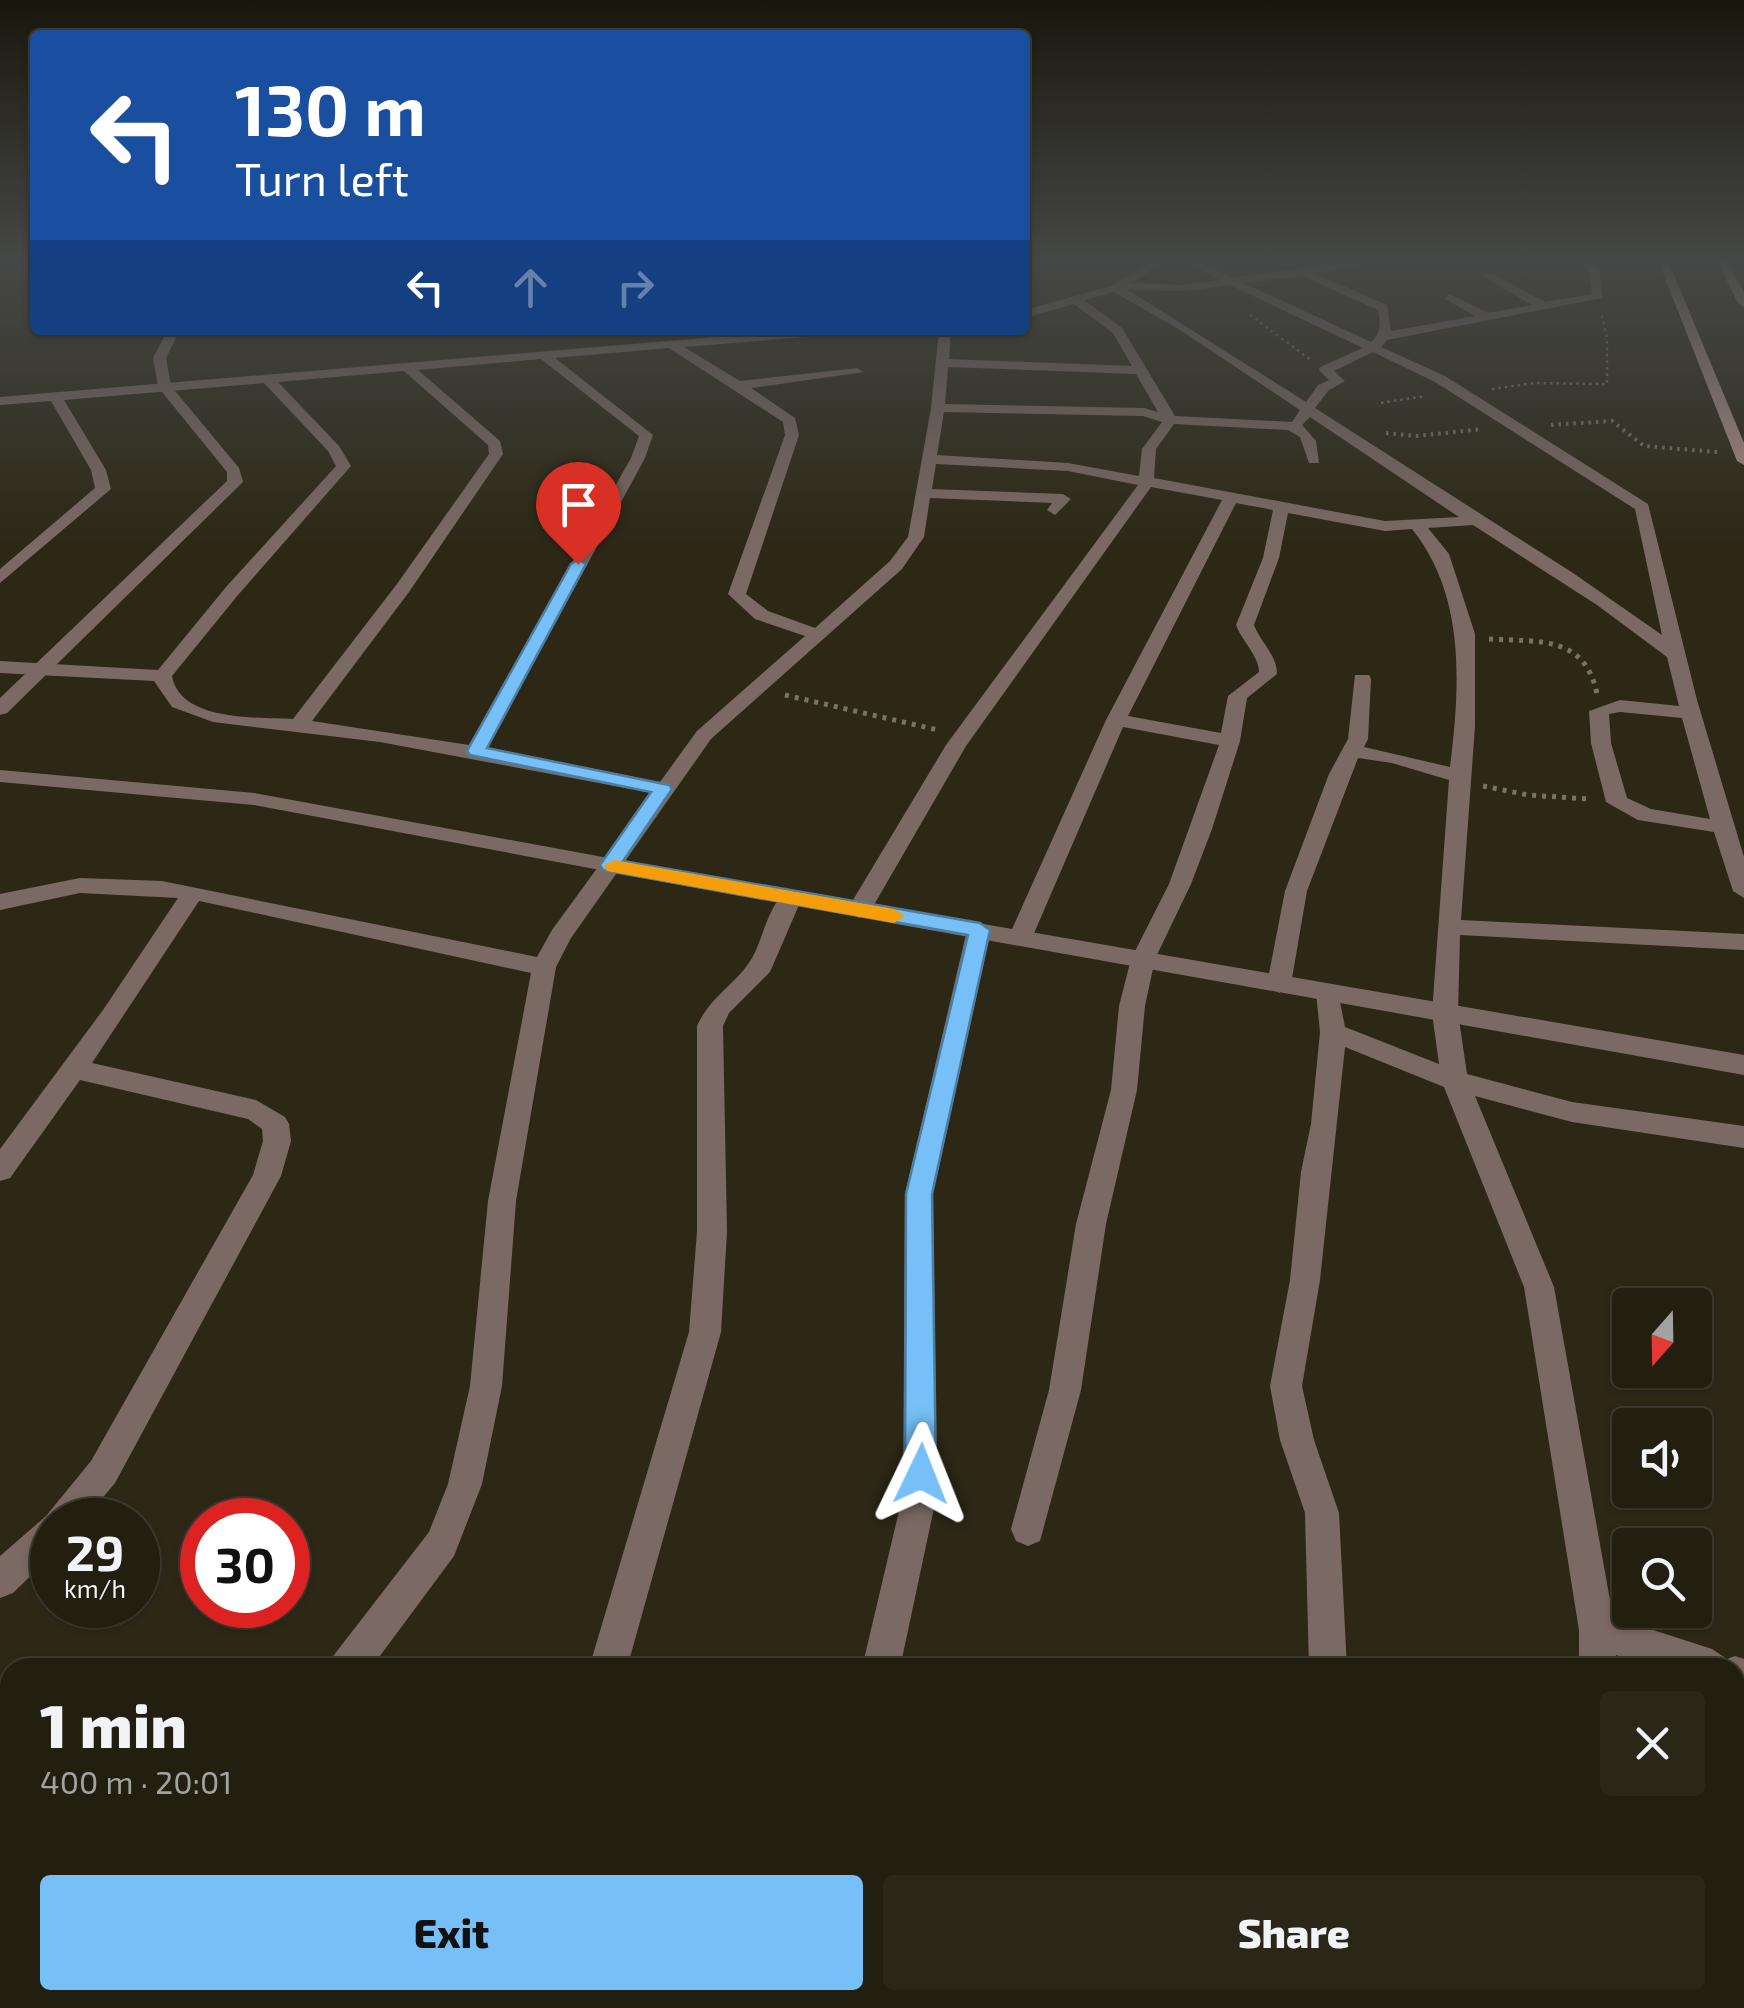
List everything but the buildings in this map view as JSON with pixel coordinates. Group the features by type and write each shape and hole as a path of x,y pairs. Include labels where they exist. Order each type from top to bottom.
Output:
{"main road":[{"path":"1701,357 1742,458"}],"street":[{"path":"0,709 235,482 234,471 165,387 159,357"},
{"path":"0,401 534,357"},
{"path":"476,751 638,458 646,435 544,357"},
{"path":"692,357 785,415 792,426 737,594 746,606 816,634"},
{"path":"360,1658 442,1544 466,1484 486,1386 502,1201 544,967 560,936 704,735 905,556 916,538 944,357"},
{"path":"1132,357 1170,420"},
{"path":"1228,357 1595,592 1674,653"},
{"path":"1293,426 1324,388 1338,381 1325,370 1347,357"},
{"path":"1404,357 1642,507 1654,576 1674,653 1722,828 1744,891"},
{"path":"944,362 1140,370"},
{"path":"300,724 403,588 496,454 495,444 407,367"},
{"path":"738,385 857,372"},
{"path":"268,379 334,449 343,462 342,470 232,591 163,676 162,684 170,694 198,713 476,751 662,789"},
{"path":"0,578 103,489 101,472 67,423 56,397"},
{"path":"938,408 1144,412 1170,420 1293,426 1308,435 1314,460"},
{"path":"859,910 964,735 1146,484 1149,449 1170,420"},
{"path":"928,458 1050,465 1372,525 1418,526 1480,520"},
{"path":"923,493 1059,504 1087,471"},
{"path":"1020,938 1116,720 1230,500"},
{"path":"1028,1529 1065,1390 1090,1224 1124,1090 1132,1006 1143,959 1180,884 1230,741 1238,696 1265,679 1269,668 1251,642 1245,625 1272,558 1281,510"},
{"path":"1418,526 1440,554 1466,636 1465,726 1458,776 1445,1012 1455,1081 1539,1287 1597,1658"},
{"path":"0,667 163,676"},
{"path":"1279,984 1296,891 1358,738 1362,679"},
{"path":"1691,714 1608,706 1599,711 1598,726 1617,802 1646,815 1722,828"},
{"path":"1116,720 1230,741"},
{"path":"1350,750 1394,757 1458,776"},
{"path":"0,776 254,799 859,910 1744,1064"},
{"path":"0,902 70,884 126,884 192,894 544,967"},
{"path":"0,1170 74,1069 192,894"},
{"path":"611,1658 705,1332 712,1232 710,1026 718,1008 761,966 792,898"},
{"path":"1449,927 1744,942"},
{"path":"884,1658 920,1494 923,1392 916,1225 919,1194 980,930"},
{"path":"1328,992 1333,1032 1305,1280 1286,1386 1297,1440 1322,1513 1328,1658"},
{"path":"1333,1032 1455,1081 1572,1112 1744,1137"},
{"path":"74,1069 256,1110 275,1124 277,1141 267,1176 124,1437 103,1472 81,1498"},
{"path":"0,1580 30,1551"},
{"path":"1596,1630 1681,1658"}],"path":[{"path":"1306,357 1325,370"},
{"path":"1381,403 1535,384 1606,384 1607,357"},
{"path":"1335,428 1416,436 1613,422 1624,426 1636,444 1742,458"},
{"path":"1466,636 1543,644 1576,652 1587,661 1598,697 1608,706"},
{"path":"759,688 964,735"},
{"path":"1458,776 1483,786 1528,795 1617,802"}],"slow traffic":[{"path":"614,866 894,916"}],"route":[{"path":"578,564 476,751 662,789 610,865 980,930 919,1194 916,1225 923,1392 921,1474"}]}
